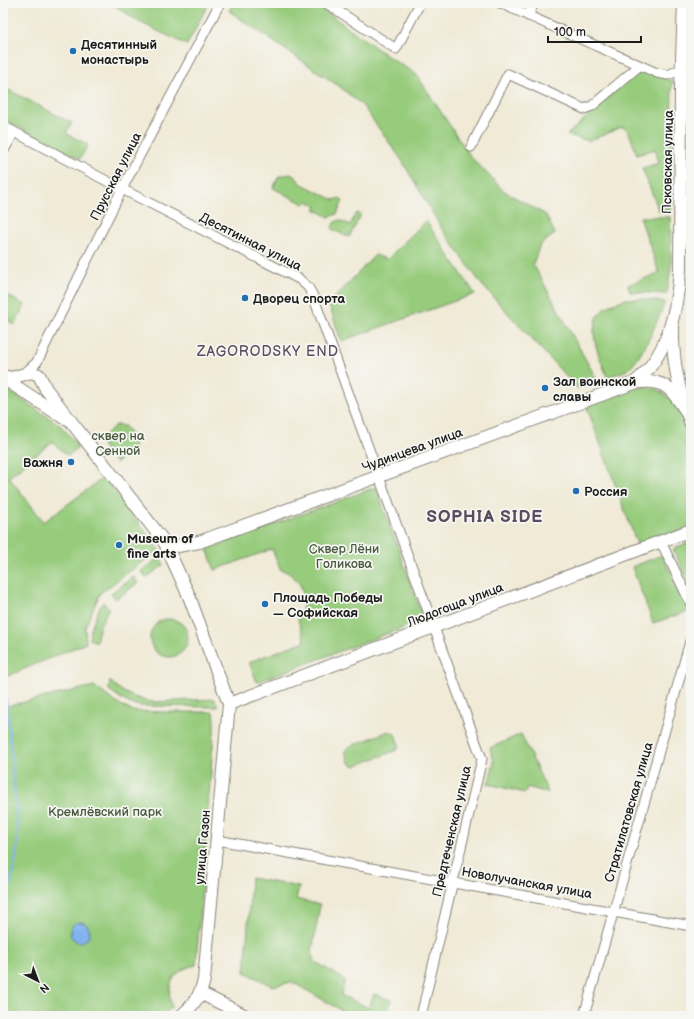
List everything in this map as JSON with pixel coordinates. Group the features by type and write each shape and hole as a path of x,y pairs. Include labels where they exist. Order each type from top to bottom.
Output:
{"main road":[{"path":"685,3 691,17"},
{"name":"Псковская улица","path":"673,320 679,288 680,270 687,67 685,3"},
{"path":"673,320 672,346 675,367 686,411 691,424"},
{"name":"Чудинцева улица","path":"634,383 646,373 654,362 673,320"},
{"path":"3,377 12,378 31,372 40,377 46,389 74,427 165,543 193,606 229,704"},
{"path":"24,374 19,383 24,392 30,395 38,392 41,388 40,377"},
{"path":"3,377 74,427"},
{"name":"Чудинцева улица","path":"176,567 177,562 182,555 190,547 199,542 634,383 651,381 667,387 677,397 686,411"},
{"name":"Людогоща улица","path":"229,704 691,530"},
{"name":"Чудинцева улица","path":"165,543 178,546 199,542"},
{"name":"улица Газон","path":"200,993 204,980 229,704"},
{"path":"181,1016 194,1004 200,993 246,1016"}],"street":[{"name":"Прусская улица","path":"24,374 37,362 122,190 220,3"},
{"path":"326,3 396,50 420,3"},
{"path":"500,3 639,66 666,76 687,67"},
{"path":"528,16 534,3"},
{"path":"471,147 508,74 584,109 592,106 639,66"},
{"name":"Десятинная улица","path":"3,126 122,190 299,279 308,287 313,296 378,476"},
{"path":"3,152 14,132"},
{"path":"37,362 36,366 40,377"},
{"name":"Предтеченская улица","path":"378,476 482,759 421,1016"},
{"path":"661,542 691,604"},
{"name":"Стратилатовская улица","path":"584,1016 691,638"},
{"name":"Новолучанская улица","path":"217,840 691,926"}],"green space":[{"path":"112,3 209,3 187,45 137,21"},
{"path":"233,3 314,3 390,58 416,74 470,156 504,191 546,215 555,234 540,245 533,264 597,380 577,388 482,285 442,229 401,159 362,105 340,87 229,11"},
{"path":"640,69 672,81 670,211 659,211 642,168 659,163 655,149 637,155 628,130 622,127 589,141 567,135"},
{"path":"3,87 72,123 66,133 88,145 80,159 3,119"},
{"path":"290,174 296,177 300,183 334,200 340,198 343,201 337,214 329,217 316,210 316,205 307,201 304,204 273,188 279,176"},
{"path":"358,213 360,214 360,217 349,237 333,230 332,227 335,222 340,220 350,225"},
{"path":"640,217 670,217 671,267 667,294 630,292 628,285 659,273"},
{"path":"426,221 475,294 341,341 329,304 375,255 387,259"},
{"path":"3,293 25,305 14,325 3,318"},
{"path":"625,299 642,299 665,302 649,339 638,358 627,370 607,377 595,343 594,334 597,317 605,308"},
{"path":"3,387 60,425 77,444 77,448 68,456 52,442 9,477 44,522 104,477 159,550 100,593 85,627 86,643 3,678"},
{"path":"638,387 649,387 659,390 671,399 679,410 691,443 691,526 638,547 586,405"},
{"name":"сквер на Сенной","path":"116,425 125,426 135,440 134,449 116,463 98,440"},
{"name":"Сквер Лёни Голикова","path":"376,487 424,620 257,682 249,662 305,641 298,620 303,604 302,590 294,578 280,569 272,549 215,570 207,549"},
{"path":"691,541 691,586 673,549"},
{"path":"662,555 690,611 653,623 632,567"},
{"path":"160,557 164,565 146,578 141,571"},
{"path":"134,577 138,583 116,599 111,593"},
{"path":"103,602 109,608 100,625 96,642 89,639 94,619"},
{"path":"169,619 179,622 185,628 188,638 185,648 179,654 169,657 159,654 153,648 150,638 153,628 159,622"},
{"path":"110,681 125,693 147,701 215,699 218,707 141,706 131,704 109,690"},
{"name":"Кремлёвский парк","path":"94,686 115,702 132,711 213,712 215,718 196,965 188,967 176,975 170,985 170,999 172,1007 162,1016 3,1016 3,707"},
{"path":"389,731 395,734 399,745 397,750 355,766 349,763 345,751 348,747"},
{"path":"521,734 548,793 527,787 525,793 488,784 494,762 490,748"},
{"path":"251,878 299,887 296,899 320,905 312,952 314,961 345,980 341,995 369,1008 374,994 391,1000 387,1016 339,1016 341,1010 292,982 272,986 245,972"}],"water":[{"path":"80,922 87,925 90,932 87,939 80,942 73,939 70,932 73,925"}],"waterway":[{"path":"3,682 7,706 18,832 14,868 3,903"}],"place":[{"name":"Десятинный монастырь","path":"73,51"},
{"name":"Дворец спорта","path":"245,298"},
{"name":"Зал воинской славы","path":"545,388"},
{"name":"Важня","path":"71,462"},
{"name":"Россия","path":"576,491"},
{"name":"Museum of fine arts","path":"119,545"},
{"name":"Площадь Победы — Софийская","path":"265,604"}],"district":[{"name":"ZAGORODSKY END","path":"268,351"},
{"name":"SOPHIA SIDE","path":"485,516"}]}
